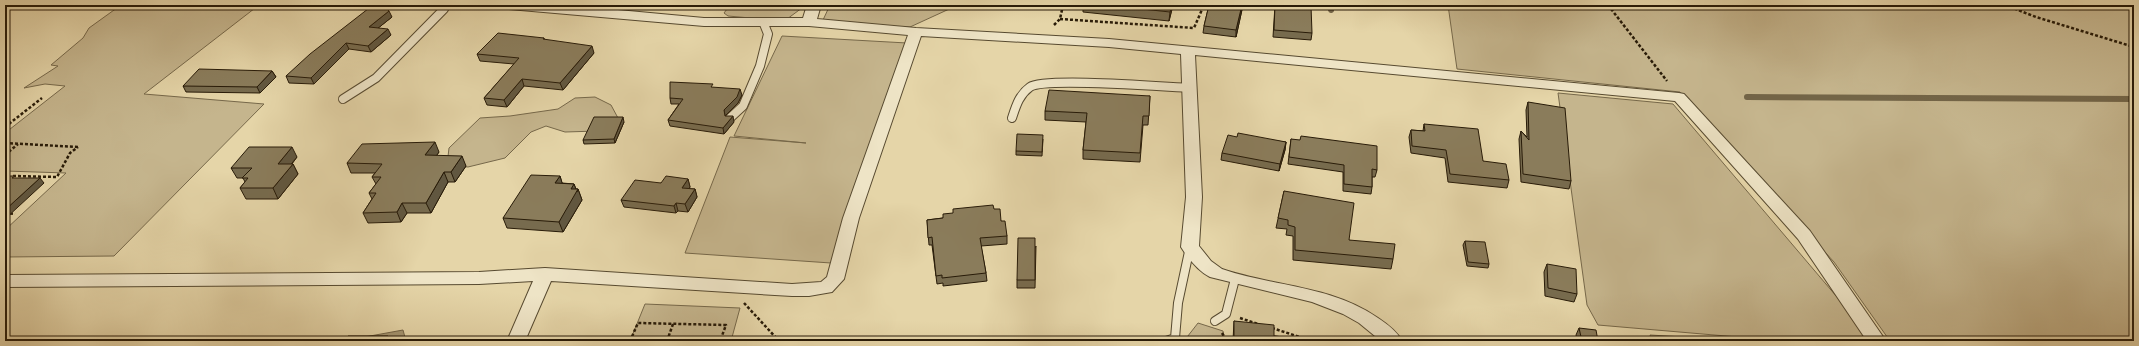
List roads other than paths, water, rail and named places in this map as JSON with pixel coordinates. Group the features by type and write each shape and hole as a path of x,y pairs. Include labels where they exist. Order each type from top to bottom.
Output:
{"street":[{"path":"509,5 592,11 704,22 764,24 809,22 916,32 1040,38 1188,50 1680,98 1804,235 1877,341"},
{"path":"809,22 814,5"},
{"path":"5,281 471,278 545,274 809,290 826,288 835,280 851,218 916,32"},
{"path":"1188,50 1191,88 1194,197 1190,247 1205,265 1216,272 1235,278 1309,294 1360,314 1393,341"},
{"path":"516,341 545,274"}],"lane":[{"path":"342,99 376,78 444,9 444,5"},
{"path":"730,118 743,106 760,66 768,34 764,24"},
{"path":"1012,118 1019,97 1031,86 1055,82 1191,88"},
{"path":"1166,341 1175,338 1178,303 1190,247"},
{"path":"1215,321 1226,314 1235,278"}],"waterway":[{"path":"1330,5 1331,10"},
{"path":"1747,97 2134,99"}]}
